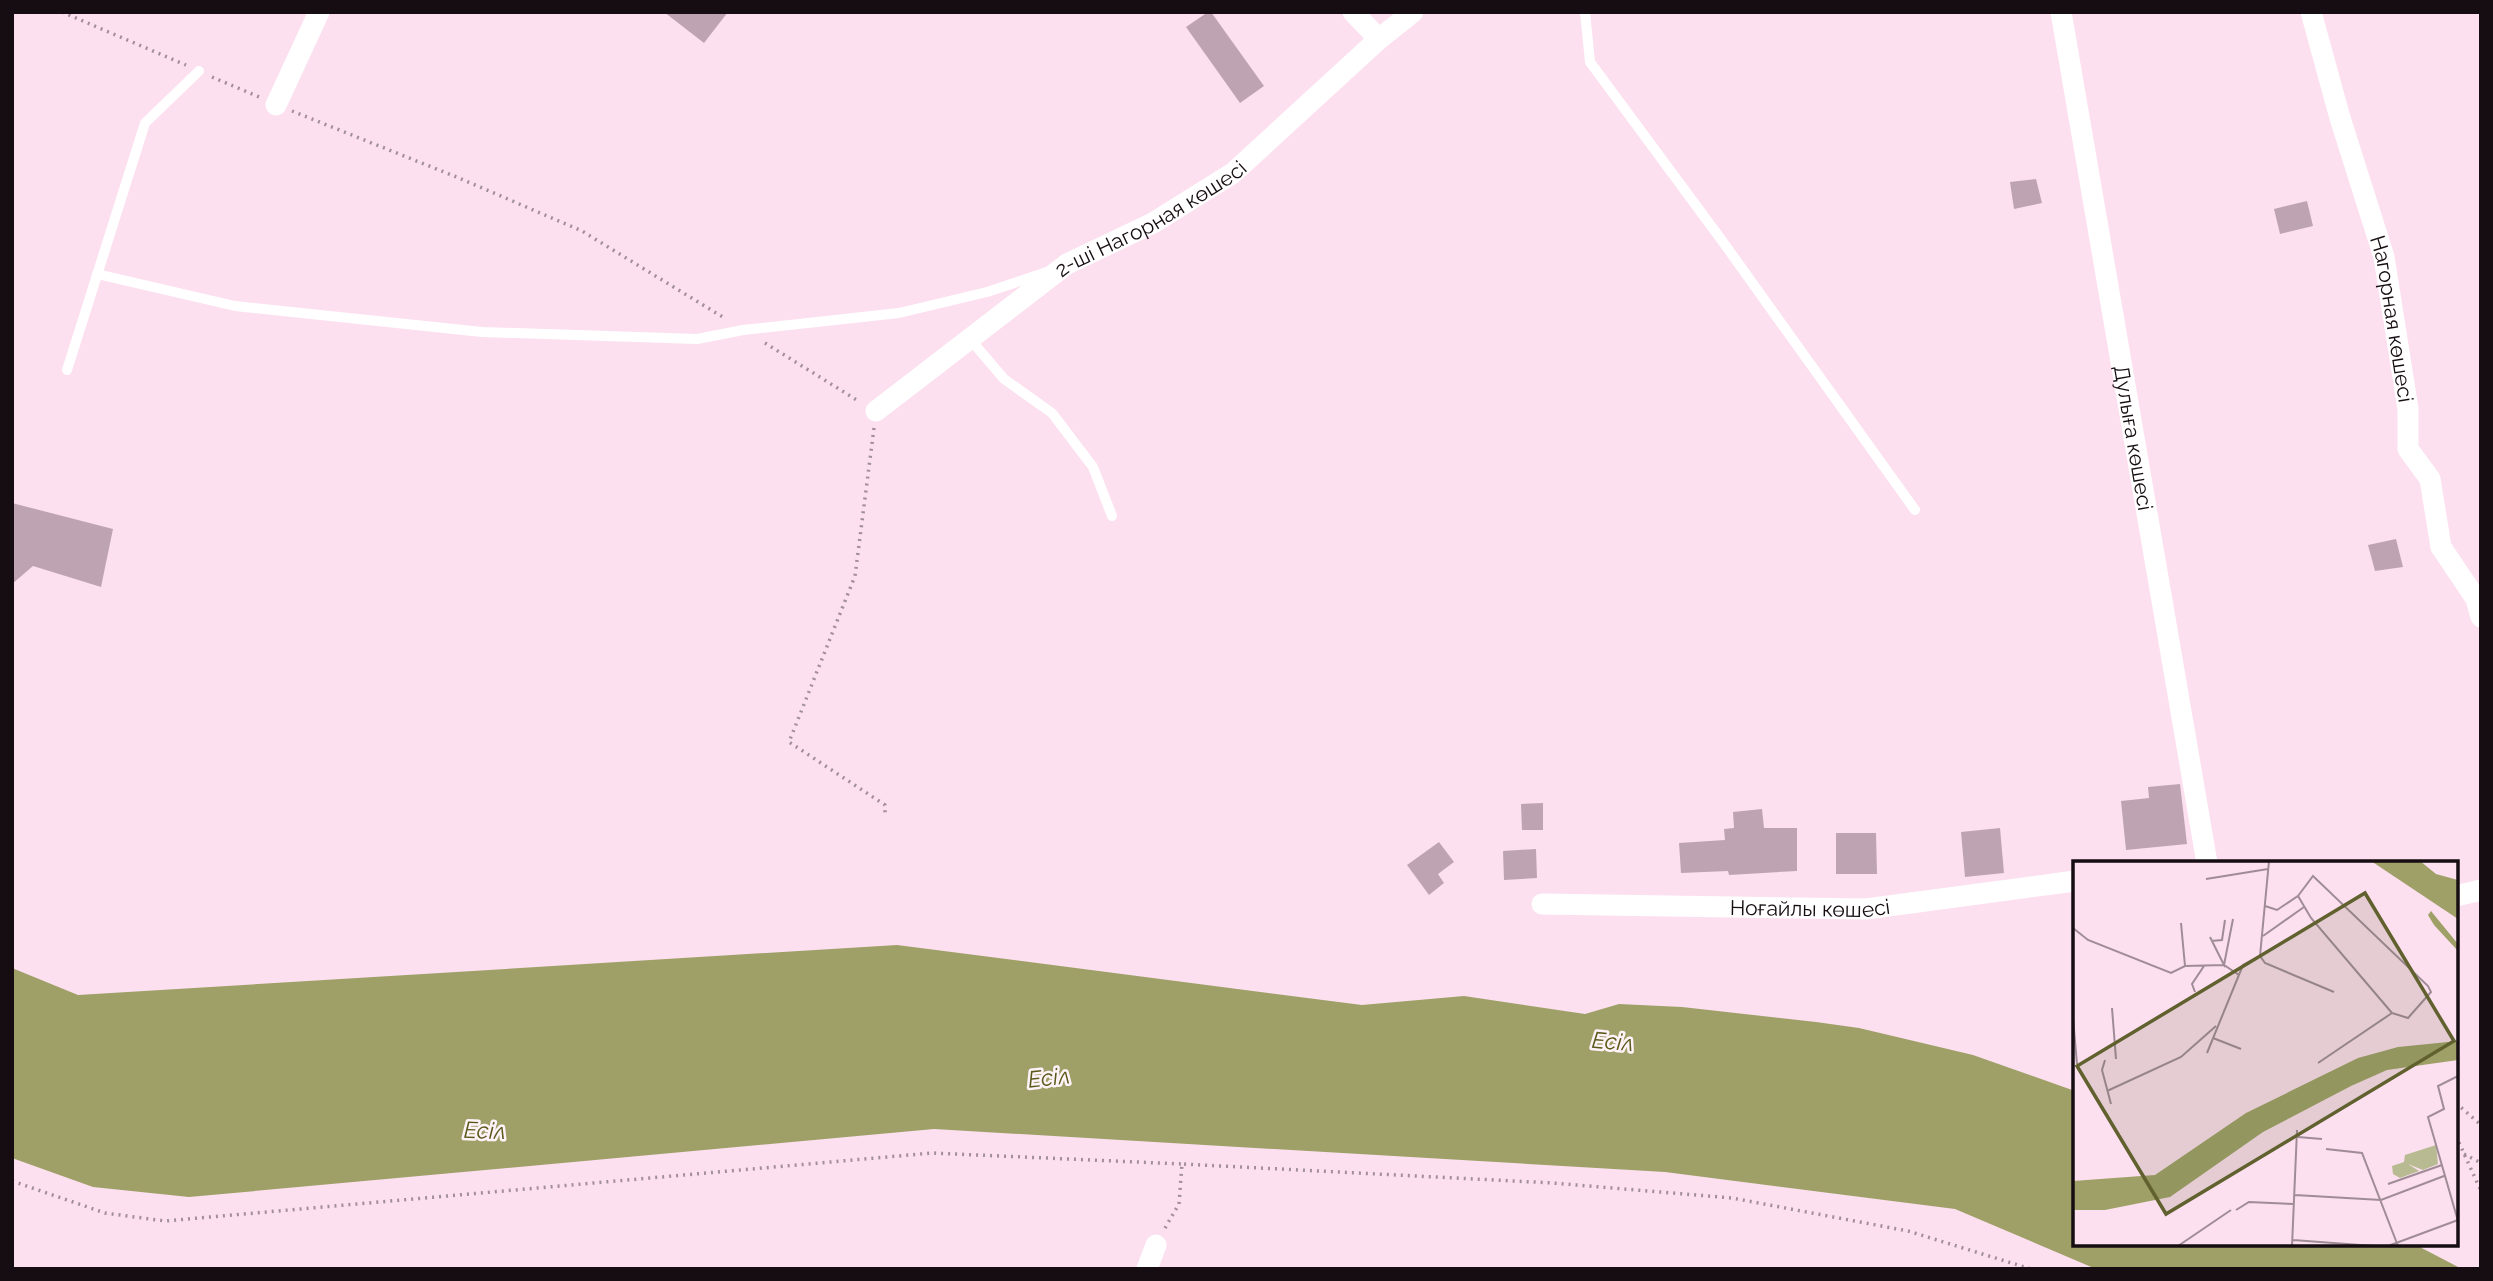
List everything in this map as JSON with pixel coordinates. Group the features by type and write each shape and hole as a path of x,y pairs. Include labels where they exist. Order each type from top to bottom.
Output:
{"street":[{"path":"276,105 319,12"},
{"path":"1353,12 1379,39"},
{"name":"2-ші Нагорная көшесі","path":"876,411 1068,264 1153,223 1233,173 1379,39 1413,12"},
{"name":"Дулыға көшесі","path":"2062,12 2207,861"},
{"name":"Нагорная көшесі","path":"2312,12 2340,118 2384,257 2408,409 2409,449 2430,479 2441,547 2476,599 2481,617"},
{"name":"Ноғайлы көшесі","path":"1542,904 1866,909 2073,881"},
{"path":"2458,896 2481,890"},
{"path":"1147,1269 1156,1245"}],"lane":[{"path":"1585,12 1590,62 1915,510"},
{"path":"67,370 145,123 200,71"},
{"path":"97,274 235,306 482,332 697,339 743,330 899,313 987,292 1068,264"},
{"path":"970,339 1004,379 1052,413 1093,467 1112,516"}],"path":[{"path":"62,12 276,105 459,178 582,231 876,411 855,576 789,742 885,805 885,816"},
{"path":"2458,1105 2481,1125"},
{"path":"2458,1140 2481,1191"},
{"path":"12,1181 105,1213 165,1221 932,1153 1553,1183 1732,1198 1908,1231 2031,1269"},
{"path":"2464,1154 2481,1163"},
{"path":"1156,1245 1179,1204 1182,1164"}],"water":[{"name":"Есіл","path":"897,945 1362,1005 1464,996 1585,1014 1619,1004 1682,1007 1816,1022 1859,1028 1973,1055 2073,1090 2073,1246 2418,1246 2462,1269 2096,1269 1955,1209 1665,1172 934,1129 189,1197 93,1187 12,1158 12,968 78,995"}],"building":[{"path":"664,12 728,12 704,43"},
{"path":"1211,12 1264,86 1240,103 1186,27"},
{"path":"2036,179 2042,203 2014,209 2010,182"},
{"path":"2307,201 2313,226 2280,234 2274,209"},
{"path":"12,503 113,529 101,587 33,566 12,584"},
{"path":"2396,539 2403,567 2375,571 2368,545"},
{"path":"2180,784 2187,844 2126,850 2121,801 2149,798 2148,787"},
{"path":"1543,803 1543,830 1522,830 1521,804"},
{"path":"1762,809 1764,828 1797,828 1797,871 1729,875 1728,871 1681,873 1679,843 1725,840 1724,829 1734,828 1733,812"},
{"path":"2000,828 2004,873 1965,877 1961,832"},
{"path":"1836,833 1876,833 1877,874 1836,874"},
{"path":"1439,842 1454,862 1438,874 1444,883 1429,895 1407,865"},
{"path":"1536,849 1537,878 1504,880 1503,851"}]}
